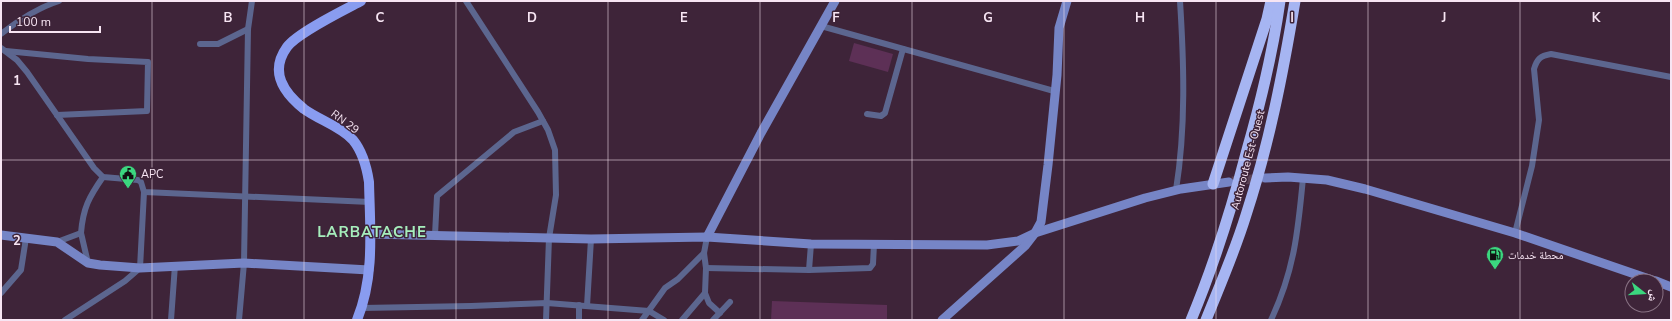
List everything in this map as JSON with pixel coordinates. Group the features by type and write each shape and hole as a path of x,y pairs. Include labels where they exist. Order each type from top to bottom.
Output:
{"highway":[{"path":"1213,184 1267,19 1271,1"},
{"name":"Autoroute Est-Ouest","path":"1191,320 1208,277 1242,172 1265,79 1280,1"},
{"name":"Autoroute Est-Ouest","path":"1206,320 1236,245 1256,184 1274,113 1295,1"}],"main road":[{"name":"RN 29","path":"357,320 366,295 369,270 370,182 367,172 353,141 336,128 304,109 284,89 278,76 281,60 287,47 299,36 361,1"},
{"path":"707,238 761,133 835,1"},
{"path":"942,320 1025,246 1041,222 1048,165 1059,28 1067,1"},
{"path":"1265,178 1303,178 1327,180 1365,189 1515,234 1632,273"},
{"path":"370,234 591,239 707,238 811,244 987,246 1018,241 1035,233 1145,198 1176,190 1229,182"},
{"path":"1,235 57,242 88,263 112,266 140,268 175,265 244,263 369,270"}],"street":[{"path":"1,34 22,18 43,6 59,1"},
{"path":"239,320 244,263 248,28 252,1"},
{"path":"466,1 543,121 555,150 556,195 549,238 546,320"},
{"path":"1176,190 1180,164 1184,64 1180,1"},
{"path":"821,26 1054,91"},
{"path":"200,44 218,44 248,28"},
{"path":"867,114 881,116 885,113 903,49"},
{"path":"3,50 17,60 27,72 94,168 103,177 138,180 141,182 144,192 140,268 125,281 65,320"},
{"path":"3,50 88,59 148,62 147,110 56,115"},
{"path":"1515,234 1532,166 1539,120 1534,69 1536,61 1540,57 1551,54 1671,77"},
{"path":"435,235 437,196 514,132 543,121"},
{"path":"88,263 80,233 82,220 89,197 103,177"},
{"path":"1271,320 1288,277 1295,249 1303,178"},
{"path":"144,192 370,202"},
{"path":"57,242 80,233"},
{"path":"1,293 21,270 26,238"},
{"path":"707,238 704,253 706,268 705,293 709,303 720,313"},
{"path":"587,306 591,239"},
{"path":"809,270 811,244"},
{"path":"706,268 809,270 870,268 873,264 874,244"},
{"path":"642,320 665,288 678,279 704,253"},
{"path":"171,320 175,265"},
{"path":"682,320 705,293"},
{"path":"362,308 471,306 547,302 649,312 664,320"},
{"path":"713,320 730,302"},
{"path":"579,305 579,320"}],"shaded area":[{"path":"854,43 893,54 888,72 849,61"},
{"path":"772,301 887,305 887,320 771,320"}],"tunnel":[{"path":"1232,181 1263,178"}],"place":[{"name":"APC","path":"128,189"},
{"name":"محطة خدمات","path":"1495,270"}],"district":[{"name":"LARBATACHE","path":"372,232"}]}
